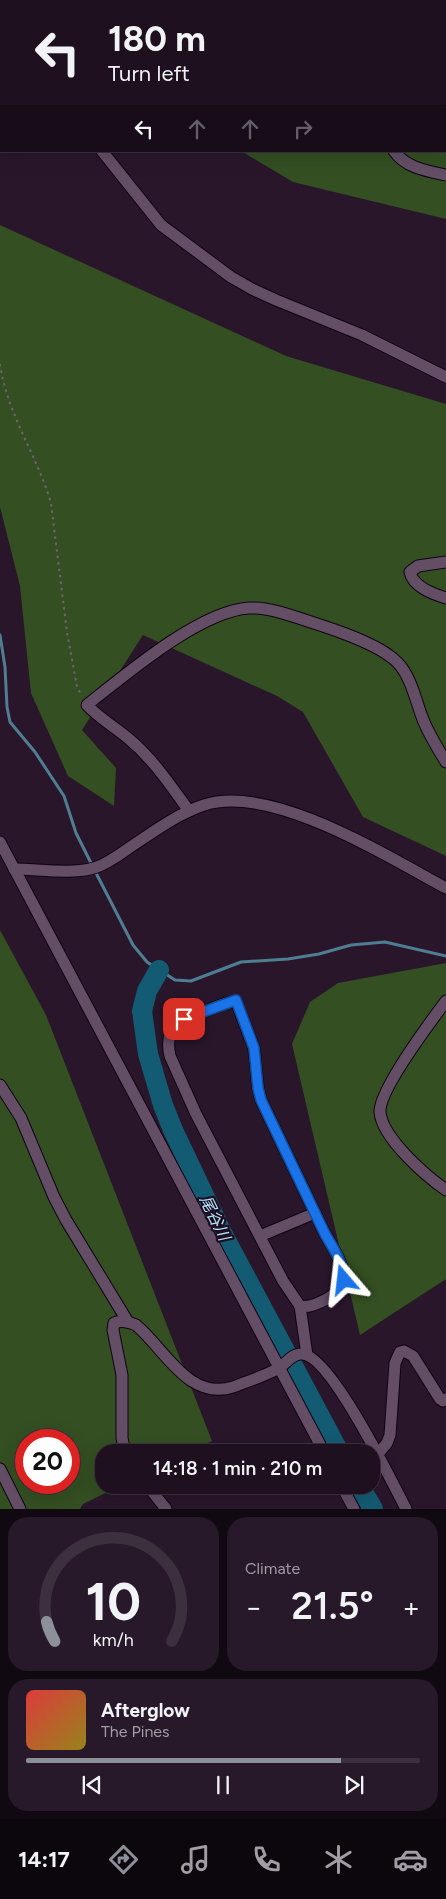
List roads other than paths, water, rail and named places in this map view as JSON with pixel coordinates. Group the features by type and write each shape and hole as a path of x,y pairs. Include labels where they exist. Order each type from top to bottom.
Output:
{"street":[{"path":"103,152 161,225 231,277 252,290 362,334 446,377"},
{"path":"395,152 405,162 415,168 446,175"},
{"path":"446,562 418,566 410,572 411,577 420,586 446,598"},
{"path":"189,811 157,768 139,748 87,705 134,668 205,622 249,608 262,609 328,628 376,648 397,663 405,674 431,736 446,762"},
{"path":"14,868 79,871 97,868 189,811 218,802 252,802 269,806 347,836 446,888"},
{"path":"0,842 320,1444"},
{"path":"300,1306 315,1305 332,1296 340,1289 344,1280 342,1270 334,1249 261,1100 254,1048 236,1000 178,1022 171,1032 170,1056 196,1114 283,1281 300,1306 307,1355"},
{"path":"446,1001 398,1069 384,1096 380,1112 383,1122 399,1146 423,1172 446,1190"},
{"path":"0,1085 21,1118 54,1197 66,1220 128,1322"},
{"path":"260,1236 315,1213"},
{"path":"123,1444 122,1375 112,1326 117,1321 136,1324 190,1381 203,1387 225,1389 279,1368 293,1356 307,1355 315,1360 325,1372 358,1418 372,1444"},
{"path":"380,1451 390,1435 395,1363 400,1352 404,1351 413,1356 440,1400 446,1400"},
{"path":"380,1458 406,1509"},
{"path":"0,1469 20,1509"},
{"path":"154,1494 166,1509"},
{"path":"346,1494 354,1509"}],"waterway":[{"path":"0,635 10,722 35,752 64,796 76,833 92,865"},
{"path":"95,871 133,945 147,962 175,980 191,981 241,962 288,959 319,954 351,945 385,942 446,956"},
{"name":"尾谷川","path":"159,970 147,991 142,1011 148,1054 163,1105 221,1231 335,1444"},
{"name":"尾谷川","path":"364,1494 373,1509"}]}
